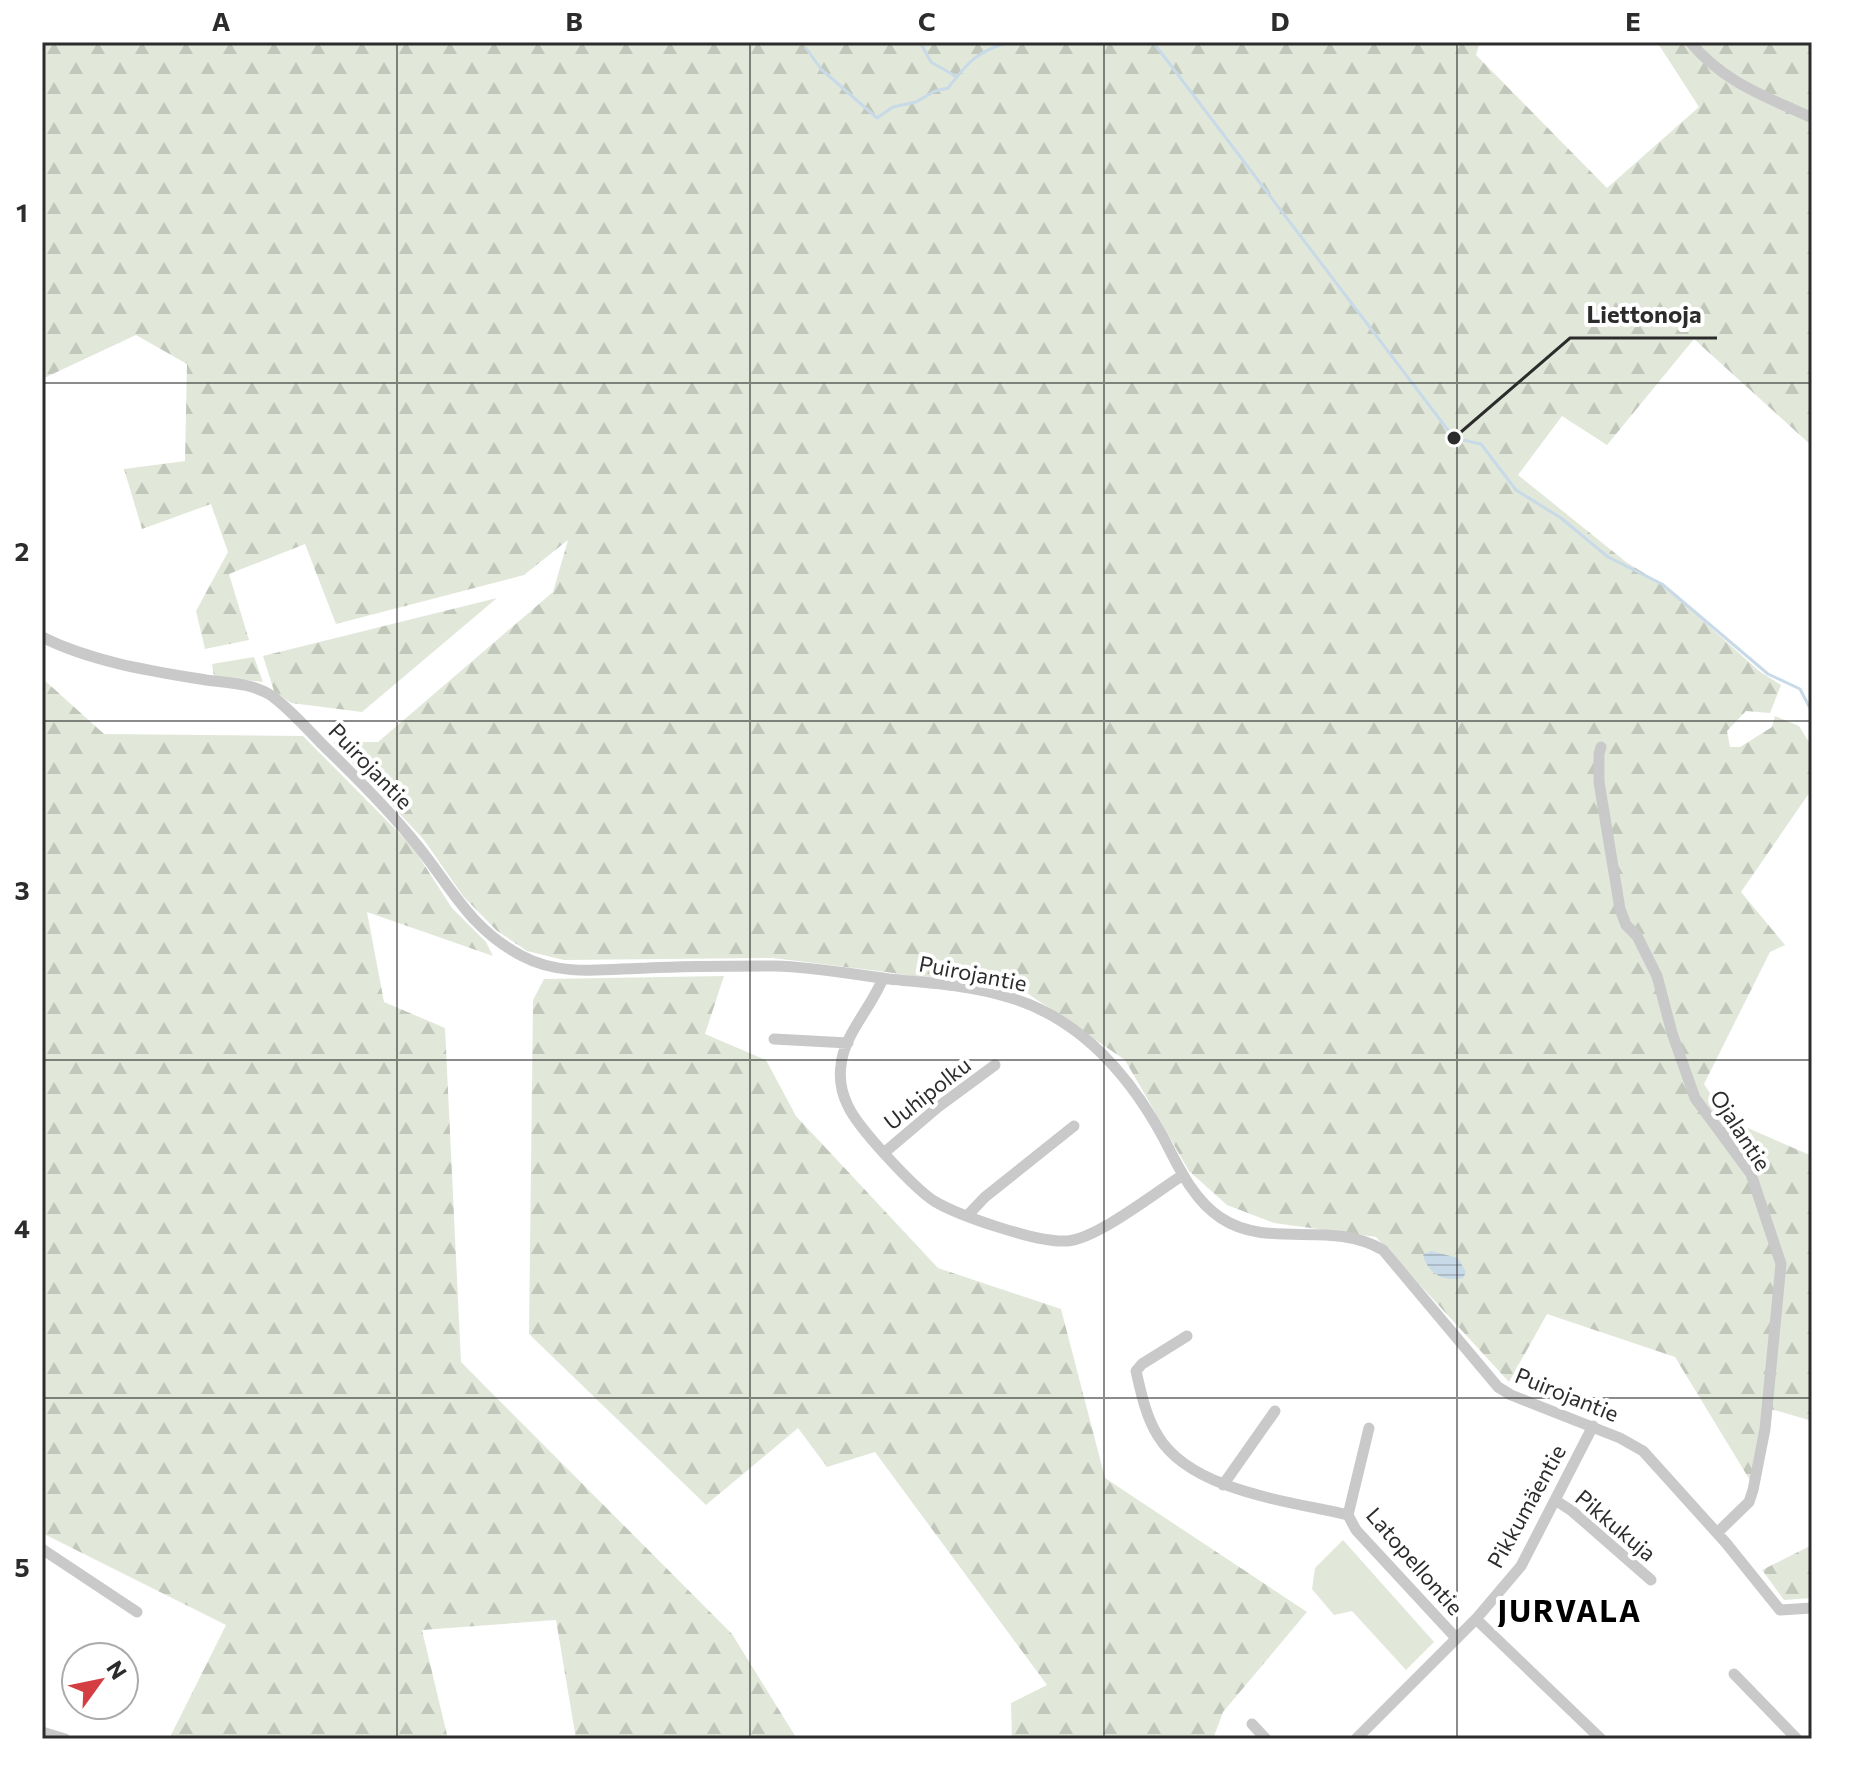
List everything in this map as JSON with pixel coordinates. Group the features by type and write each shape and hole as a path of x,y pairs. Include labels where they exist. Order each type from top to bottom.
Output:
{"street":[{"path":"1690,42 1707,63 1730,80 1812,118"},
{"name":"Puirojantie","path":"42,637 95,658 252,686 272,696 374,795 415,842 457,902 490,935 523,958 561,970 779,966 970,988 1036,1006 1106,1055 1132,1086 1202,1202 1221,1218 1236,1226 1284,1235 1342,1234 1383,1250 1498,1387 1511,1395 1593,1426 1643,1451 1717,1533 1780,1610 1812,1608"},
{"name":"Ojalantie","path":"1601,747 1599,782 1620,909 1626,925 1637,936 1657,976 1672,1033 1695,1098 1751,1174 1781,1264 1765,1429 1753,1490 1749,1502 1717,1533"},
{"path":"883,978 841,1062 842,1093 858,1122 926,1195 967,1216 1034,1237 1069,1241 1094,1232 1183,1175"},
{"path":"774,1039 848,1043"},
{"name":"Uuhipolku","path":"885,1152 938,1107 995,1065"},
{"path":"967,1216 985,1197 1074,1126"},
{"name":"Latopellontie","path":"1187,1336 1136,1371 1151,1424 1172,1455 1190,1470 1223,1485 1348,1515 1356,1530 1456,1638"},
{"path":"1223,1485 1275,1411"},
{"name":"Pikkumäentie","path":"1356,1739 1476,1619 1521,1566 1593,1426"},
{"path":"1348,1515 1369,1428"},
{"name":"Pikkukuja","path":"1555,1500 1572,1511 1651,1580"},
{"path":"42,1549 137,1612"},
{"path":"1476,1619 1601,1739"},
{"path":"1734,1674 1797,1739"},
{"path":"1252,1724 1266,1739"},
{"path":"42,1732 65,1739"}],"green space":[{"path":"42,42 1480,42 1476,55 1607,188 1699,107 1657,42 1812,42 1812,446 1694,339 1607,445 1562,416 1518,475 1626,562 1662,584 1759,671 1781,685 1770,713 1746,711 1727,731 1730,747 1740,747 1772,727 1775,716 1799,726 1812,747 1812,789 1741,892 1785,945 1770,952 1704,1084 1727,1119 1812,1156 1812,1421 1764,1407 1751,1482 1675,1357 1547,1314 1509,1382 1376,1237 1274,1223 1227,1205 1189,1171 1125,1060 1027,993 773,958 564,960 527,951 496,930 463,896 424,840 333,742 378,742 553,592 568,540 524,575 336,624 305,544 229,574 249,640 205,649 196,611 228,552 211,504 142,529 124,469 185,461 187,364 136,335 42,379"},
{"path":"497,598 362,712 291,703 274,691 263,656"},
{"path":"254,657 263,682 214,677 212,664"},
{"path":"42,678 104,734 303,736 412,846 452,908 486,942 493,956 367,912 384,1002 445,1028 461,1362 732,1634 797,1739 576,1739 556,1620 422,1630 448,1739 169,1739 226,1625 42,1533"},
{"path":"724,976 705,1034 766,1060 796,1116 938,1268 1061,1309 1105,1478 1307,1612 1223,1712 1213,1739 1012,1739 1011,1703 1047,1685 875,1452 827,1467 798,1428 706,1505 529,1334 533,1000 544,979"},
{"path":"1343,1540 1434,1642 1406,1670 1352,1611 1334,1615 1312,1589 1315,1568"},
{"path":"1812,1545 1812,1598 1784,1600 1762,1570"}],"water":[{"path":"1431,1251 1458,1258 1466,1272 1463,1278 1443,1277 1433,1272 1423,1255"}],"waterway":[{"path":"920,42 931,62 957,77"},
{"path":"806,48 821,69 877,118 893,107 916,102 935,91 948,88 974,59 989,49 1010,42"},
{"path":"1015,42 1028,42"},
{"path":"1153,42 1454,438 1481,444 1516,490 1561,518 1608,557 1662,584 1768,674 1800,689 1812,712"}],"place":[{"name":"Liettonoja","path":"1454,438"}],"district":[{"name":"JURVALA","path":"1570,1609"}]}
